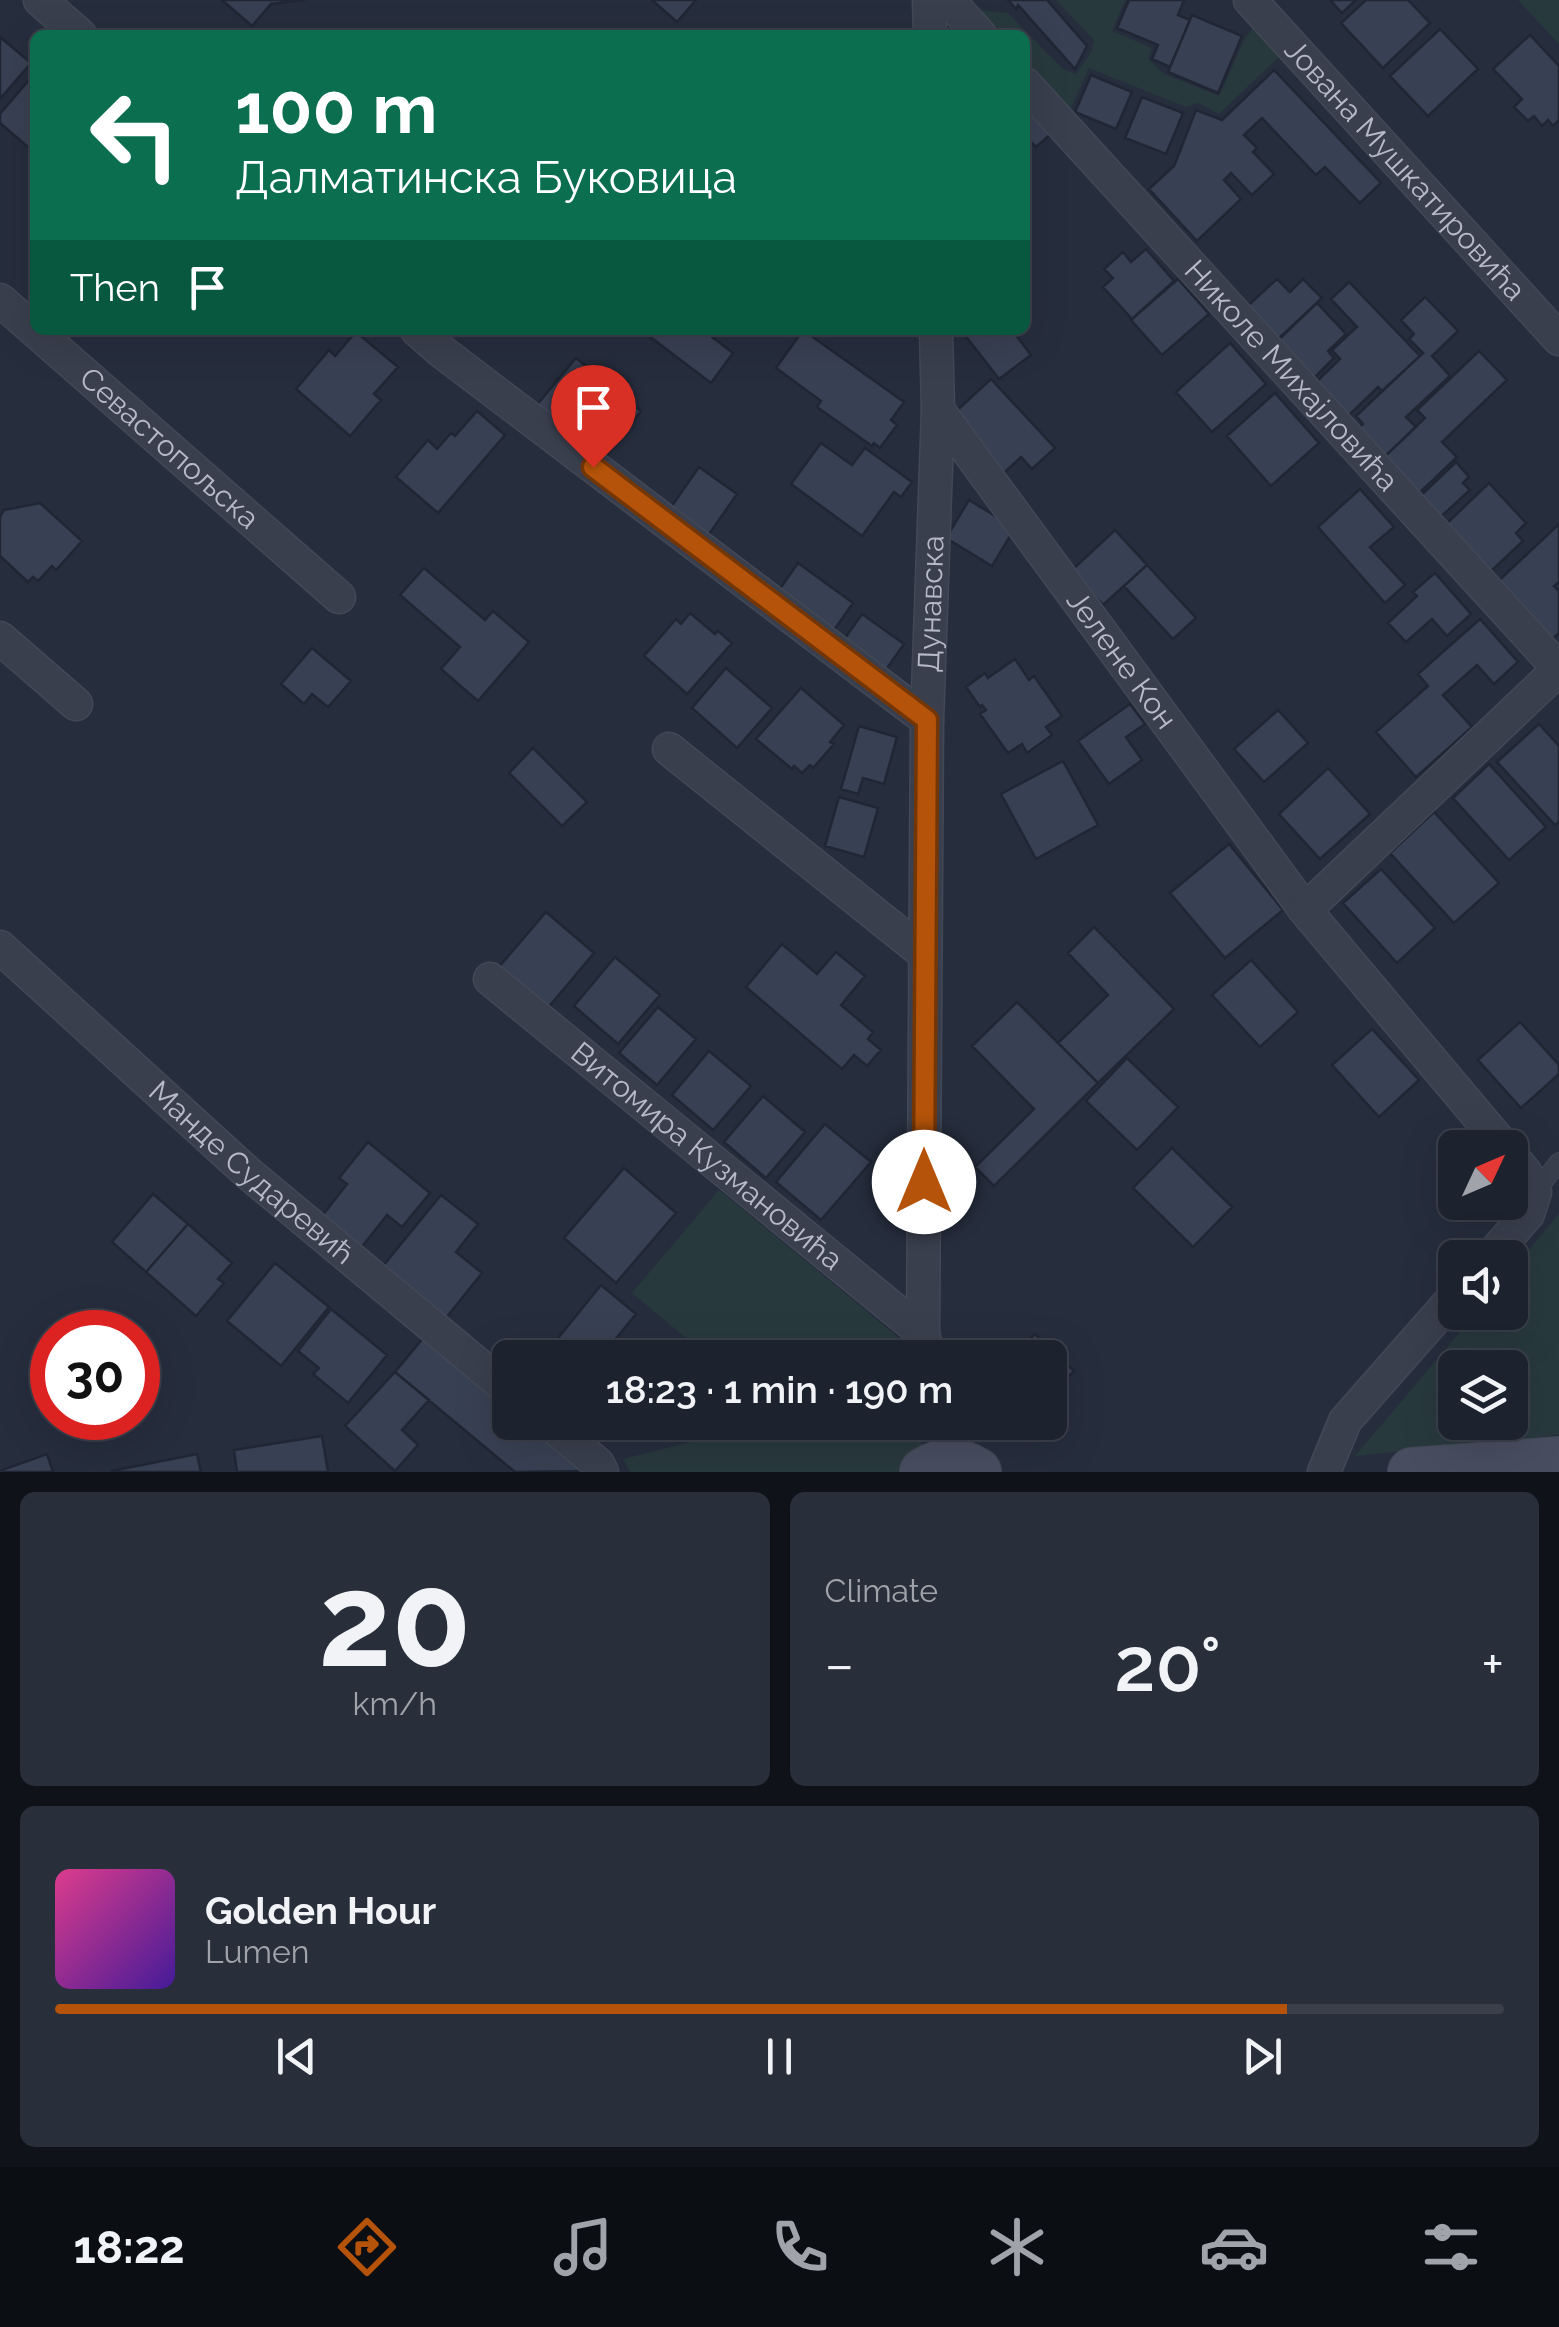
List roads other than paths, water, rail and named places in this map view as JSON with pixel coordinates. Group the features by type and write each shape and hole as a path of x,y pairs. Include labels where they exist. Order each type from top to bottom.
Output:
{"street":[{"path":"40,0 74,30"},
{"path":"930,0 930,30"},
{"path":"948,0 975,30"},
{"name":"Јована Мушкатировића","path":"1250,0 1559,339"},
{"name":"Николе Михајловића","path":"1030,89 1559,669"},
{"name":"Севастопољска","path":"0,300 30,326"},
{"name":"Севастопољска","path":"40,335 340,597"},
{"name":"Дунавска","path":"926,1340 927,720 938,410 936,335"},
{"path":"439,337 927,720"},
{"name":"Јелене Кон","path":"938,410 1305,910 1490,1130"},
{"path":"0,638 76,704"},
{"path":"1305,910 1559,669"},
{"path":"669,750 926,954"},
{"name":"Манде Сударевић","path":"0,947 248,1173 492,1376"},
{"name":"Витомира Кузмановића","path":"490,978 920,1340"},
{"path":"1505,1240 1528,1214 1535,1192 1528,1178"},
{"path":"1324,1472 1345,1422 1438,1315"},
{"path":"569,1440 602,1472"},
{"path":"1412,1472 1559,1461"}],"lane":[{"path":"1535,1192 1559,1162"}]}
